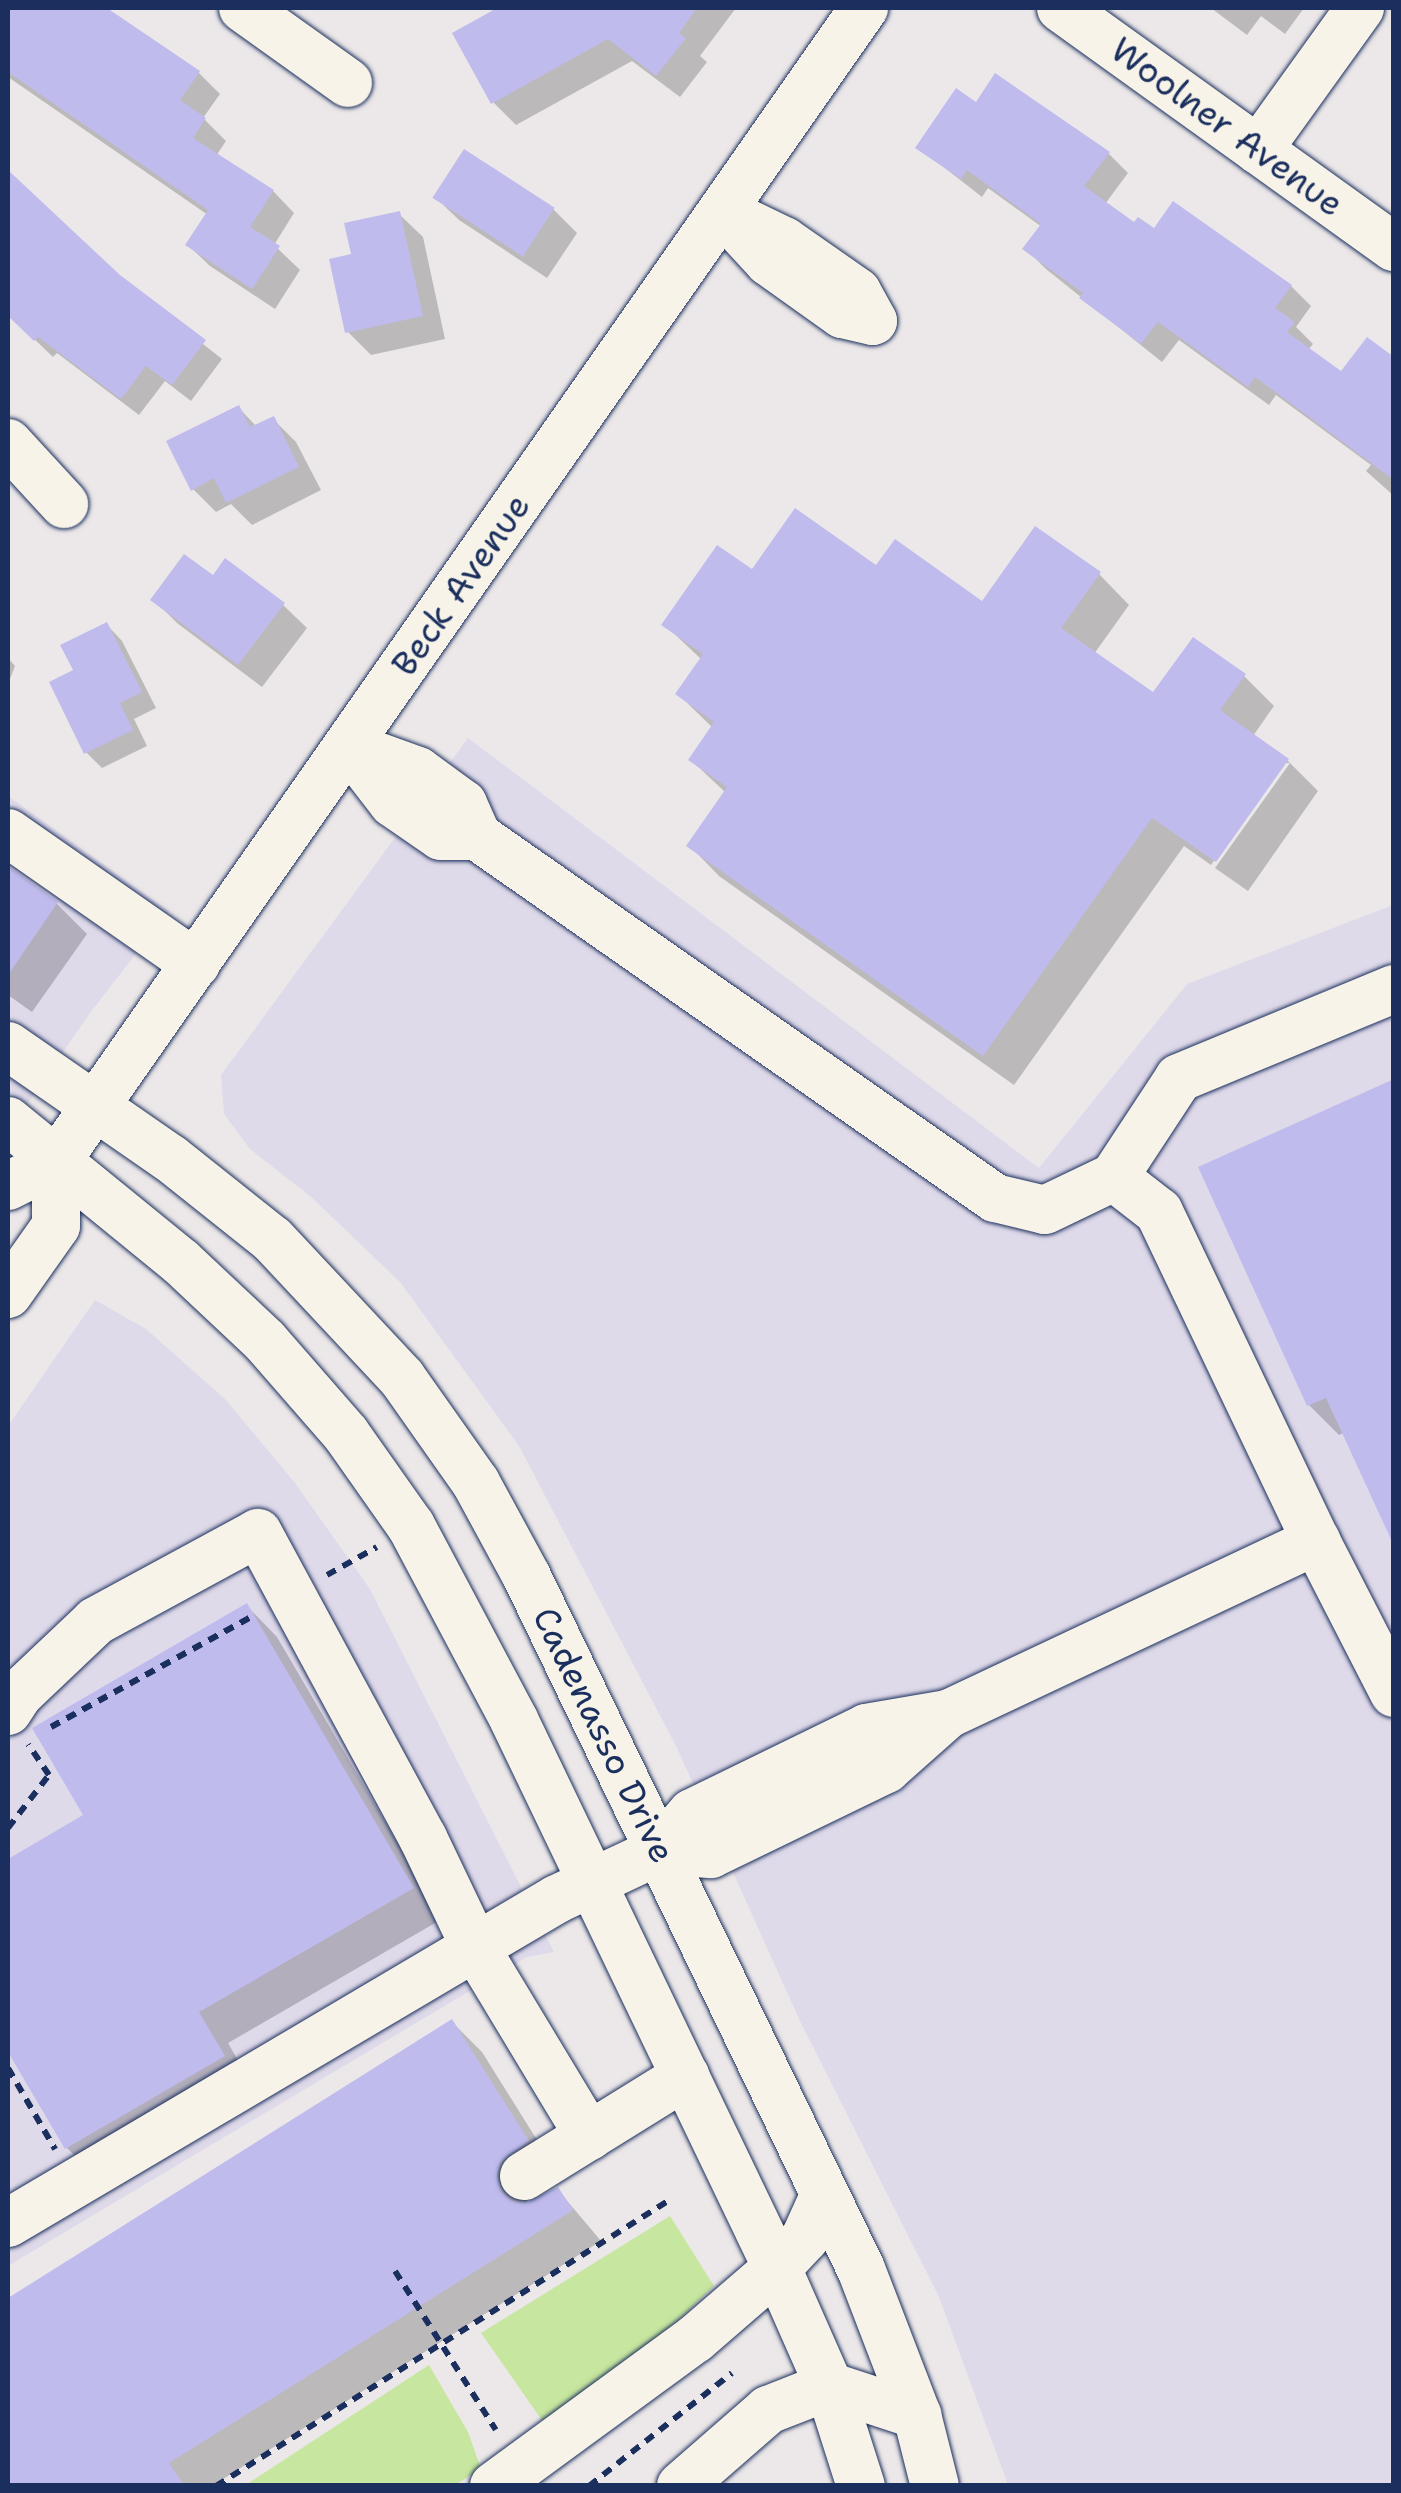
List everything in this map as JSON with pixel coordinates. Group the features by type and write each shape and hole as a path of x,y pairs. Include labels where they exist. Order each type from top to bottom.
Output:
{"street":[{"path":"243,8 348,82"},
{"name":"Beck Avenue","path":"8,1186 56,1162 96,1108 864,8"},
{"name":"Woolner Avenue","path":"1061,8 1394,247"},
{"path":"1258,150 1360,8"},
{"path":"8,443 64,504"},
{"path":"349,746 418,771 463,804 477,836 996,1198 1046,1210 1114,1177 1178,1078 1394,989"},
{"path":"8,833 196,964"},
{"name":"Cadenasso Drive","path":"8,1046 184,1167 272,1240 402,1378 476,1484 528,1577 886,2329 918,2415 936,2486"},
{"path":"8,1121 182,1262 265,1341 346,1434 411,1526 467,1626 777,2268 830,2386 860,2486"},
{"path":"8,1294 56,1226 56,1162"},
{"path":"1114,1177 1159,1212 1316,1541 1394,1693"},
{"path":"8,1711 19,1694 96,1620 258,1533 424,1838 475,1947 589,2136"},
{"path":"8,2224 591,1882 659,1851 712,1854 886,1769 948,1714 1316,1541"},
{"path":"524,2176 685,2076"},
{"path":"494,2486 695,2339 777,2268 805,2238 824,2196"},
{"path":"681,2486 768,2410 830,2386 918,2415"}],"path":[{"path":"8,1828 49,1775 26,1741 383,1544"},
{"path":"8,2068 60,2158"},
{"path":"216,2486 672,2198"},
{"path":"396,2271 498,2433"},
{"path":"722,2357 742,2390"},
{"path":"589,2486 732,2374"}],"shaded area":[{"path":"468,738 1039,1168 1187,984 1393,905 1393,2485 1008,2485 939,2297 799,2019 677,1748 519,1446 400,1282 310,1196 250,1149 224,1114 221,1075"},
{"path":"8,796 169,911 90,1013 8,1132"},
{"path":"95,1300 146,1329 225,1399 295,1483 370,1589 554,1952 527,1957 8,2266 8,1426"}],"green space":[{"path":"670,2216 714,2286 651,2346 546,2426 481,2333"},
{"path":"429,2365 468,2432 481,2469 455,2485 244,2486"}],"building":[{"path":"8,8 107,8 200,71 180,100 206,118 193,138 274,190 250,227 280,246 252,289 185,245 208,210 8,72"},
{"path":"497,8 697,8 679,33 686,38 656,76 608,39 491,104 452,33"},
{"path":"995,73 1110,152 1084,186 1134,222 1138,217 1154,228 1173,201 1292,285 1275,308 1295,322 1287,332 1341,371 1367,337 1394,357 1394,480 1255,377 1248,387 1158,322 1141,344 1079,298 1083,293 1022,249 1041,224 967,170 961,179 915,148 956,88 976,102"},
{"path":"464,149 555,208 523,256 432,198"},
{"path":"8,170 120,275 206,340 172,385 146,366 121,399 38,337 34,341 8,316"},
{"path":"400,211 423,316 345,333 329,259 351,254 344,223"},
{"path":"239,405 250,427 274,416 299,467 226,503 214,478 191,491 166,441"},
{"path":"795,508 876,565 895,539 982,601 1035,526 1101,572 1061,628 1153,692 1193,637 1246,674 1220,710 1289,759 1216,862 1152,818 983,1056 686,846 727,787 688,760 714,722 675,694 703,654 661,625 717,545 752,569"},
{"path":"184,554 213,575 225,558 285,603 238,665 150,600"},
{"path":"107,622 142,692 120,703 133,730 84,754 49,682 73,670 60,645"},
{"path":"8,866 58,902 8,975"},
{"path":"1394,1079 1394,1546 1326,1398 1307,1406 1198,1167"},
{"path":"247,1603 414,1888 199,2012 225,2056 65,2149 8,2052 8,1859 83,1815 32,1728"},
{"path":"452,2019 529,2141 500,2162 497,2176 501,2191 512,2201 526,2203 558,2187 573,2210 169,2463 185,2486 8,2486 8,2298"}]}
